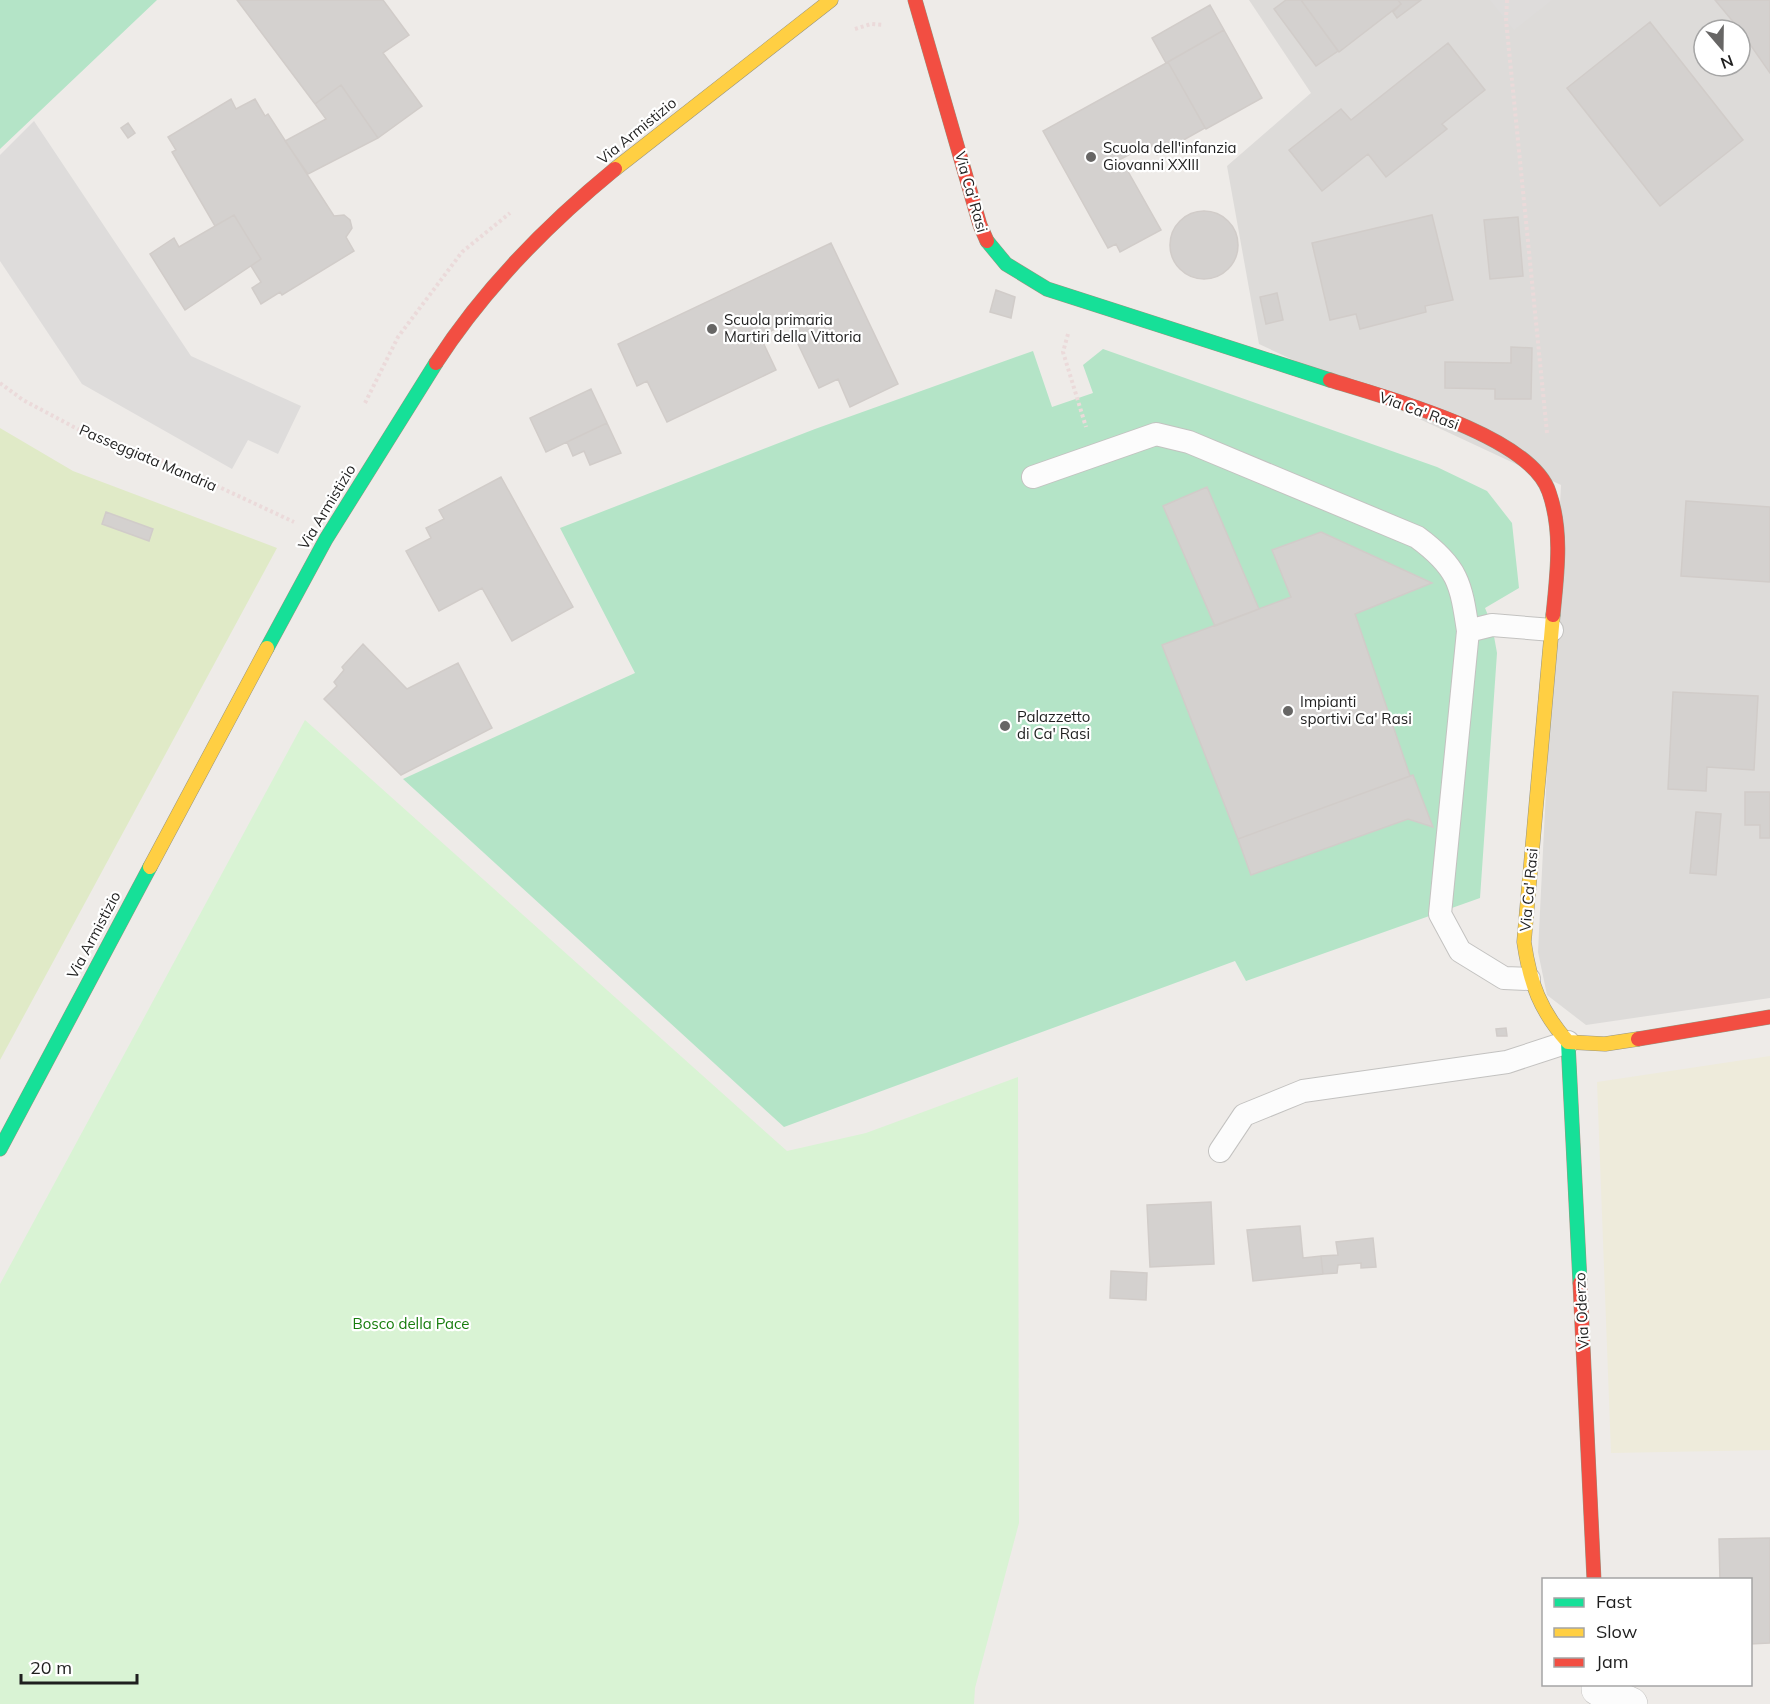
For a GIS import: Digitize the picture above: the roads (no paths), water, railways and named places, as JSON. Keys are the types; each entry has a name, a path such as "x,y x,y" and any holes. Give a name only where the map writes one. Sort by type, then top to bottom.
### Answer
{"street":[{"name":"Via Armistizio","path":"0,1149 326,539 453,336 506,273 582,196 651,139 831,0"},
{"name":"Via Ca' Rasi","path":"915,0 987,245 1011,271 1047,289 1433,413 1503,446 1530,465 1548,490 1557,527 1552,630 1524,942 1529,979 1545,1017 1568,1042"},
{"path":"1568,1042 1605,1044 1770,1017"},
{"name":"Via Oderzo","path":"1568,1042 1594,1578"},
{"path":"1591,1692 1631,1704"}],"lane":[{"path":"1033,477 1156,434 1189,442 1417,537 1443,556 1462,588 1468,631 1440,914 1460,951 1504,978 1529,979"},
{"path":"1468,631 1492,625 1552,630"},
{"path":"1220,1151 1244,1115 1303,1091 1507,1062 1568,1042"}],"place":[{"name":"Scuola dell'infanzia Giovanni XXIII","path":"1091,157"},
{"name":"Scuola primaria Martiri della Vittoria","path":"712,329"},
{"name":"Impianti sportivi Ca' Rasi","path":"1288,711"},
{"name":"Palazzetto di Ca' Rasi","path":"1005,726"}],"park label":[{"name":"Bosco della Pace","path":"411,1324"}]}
